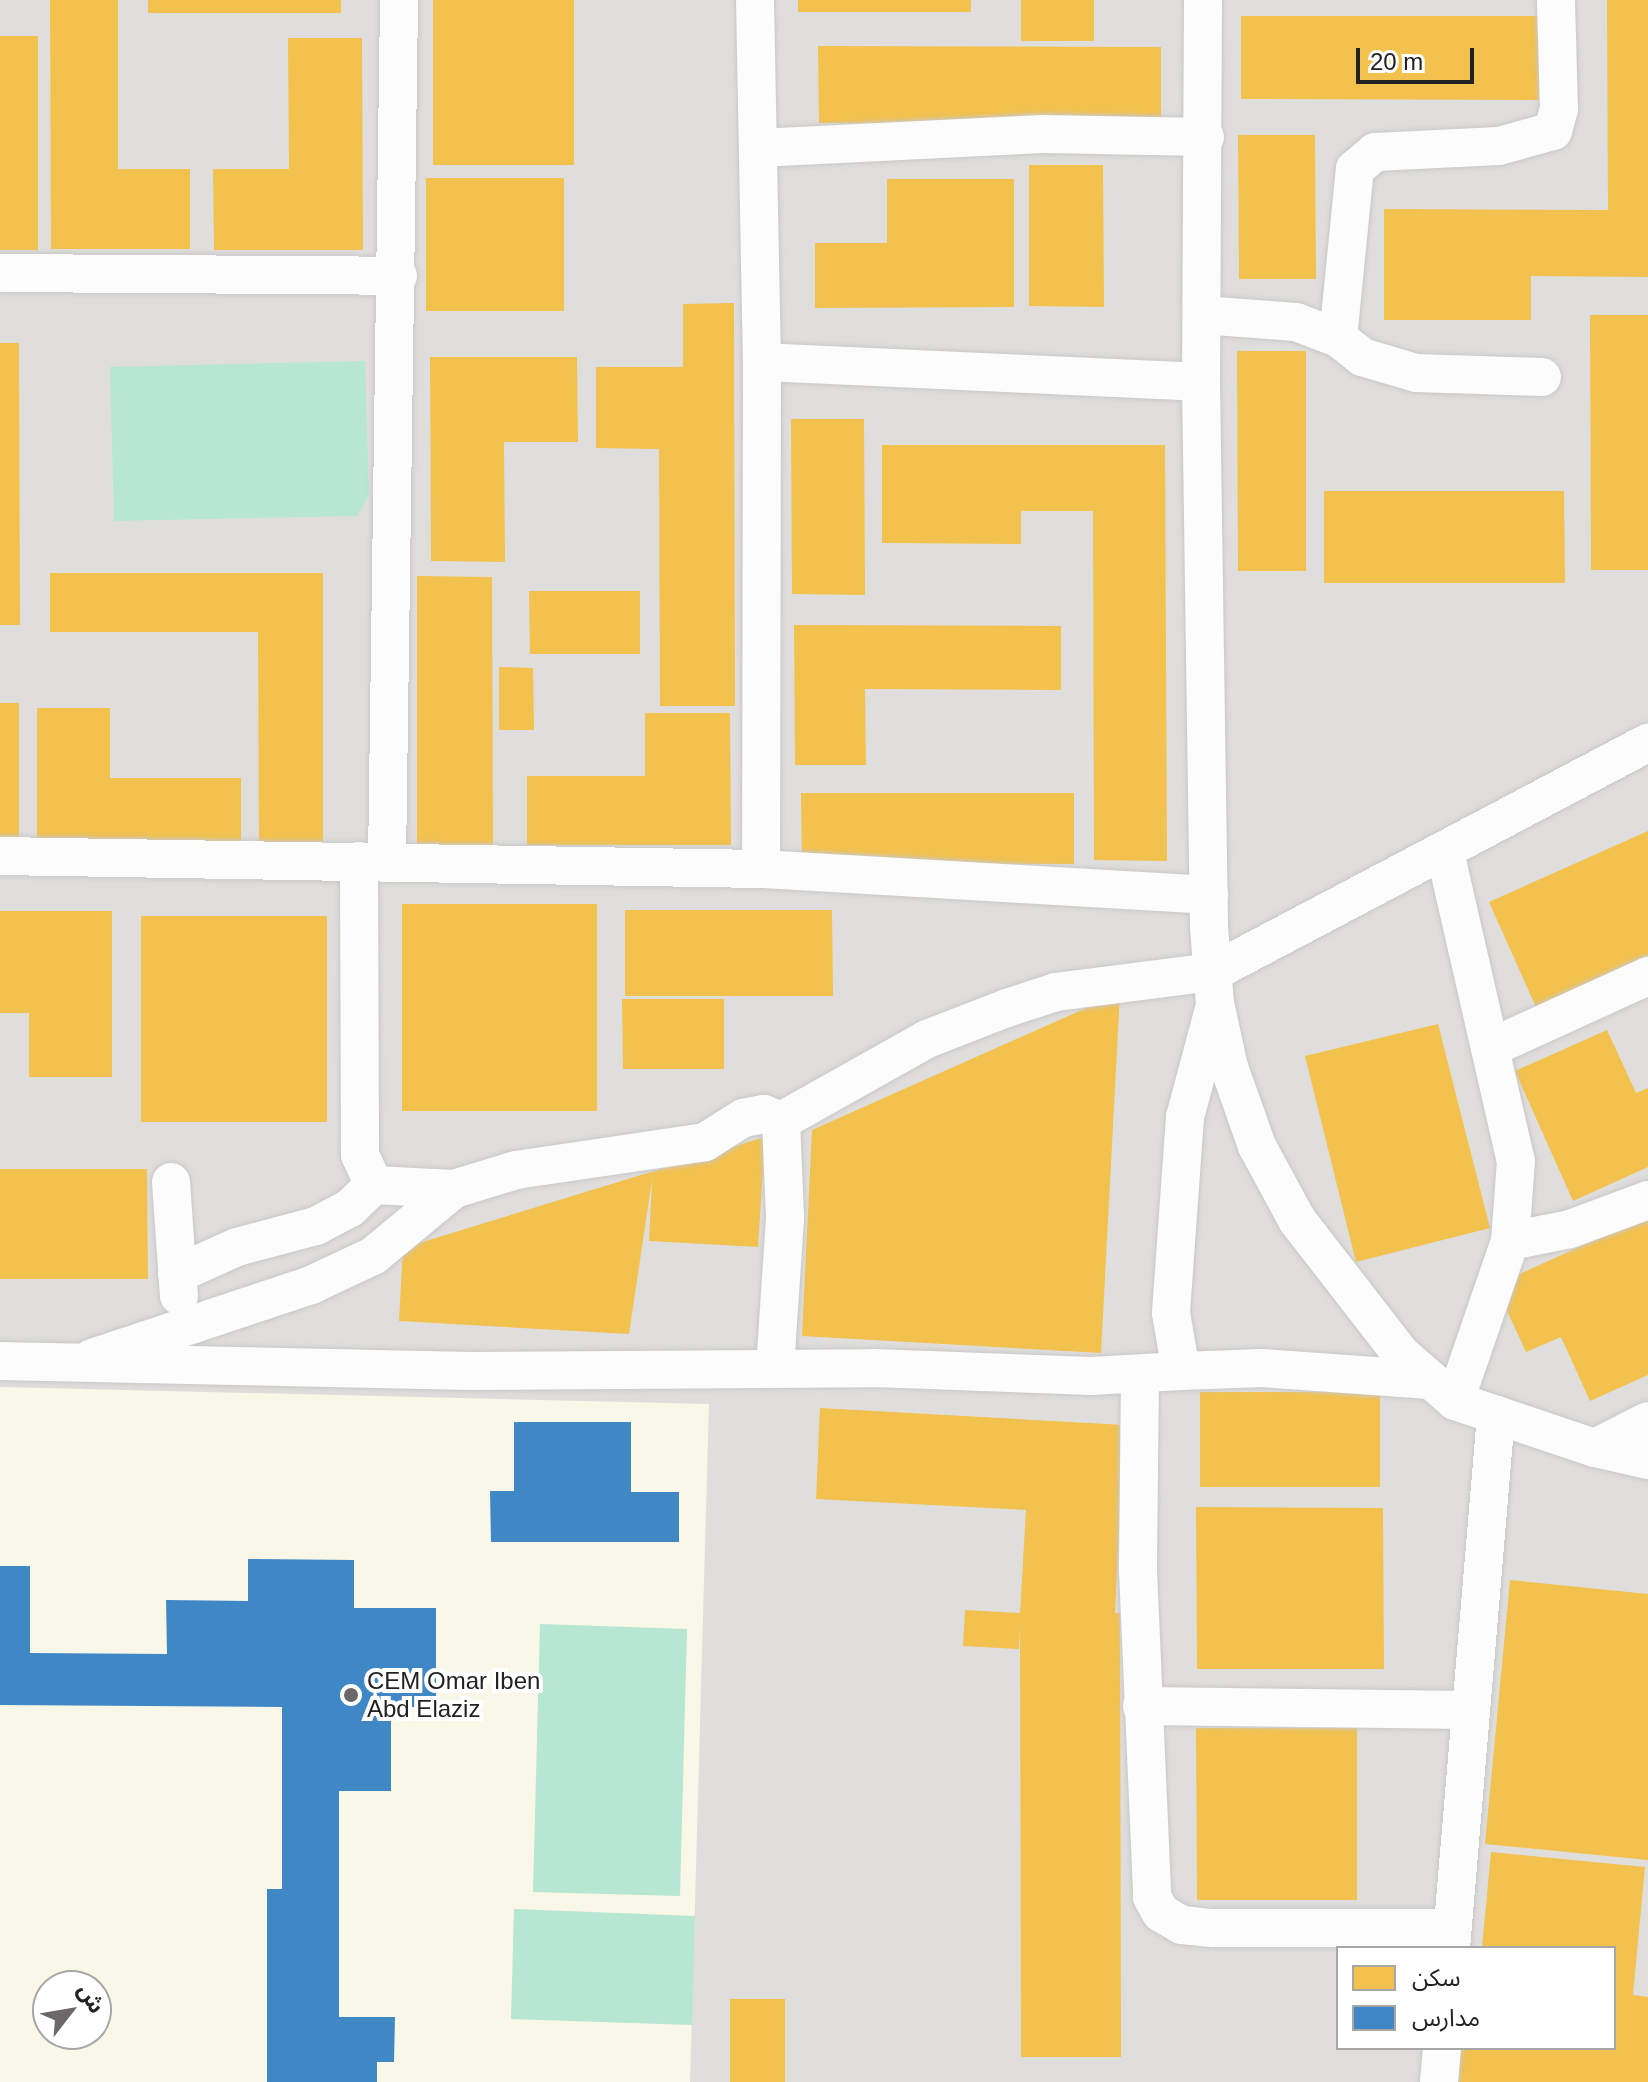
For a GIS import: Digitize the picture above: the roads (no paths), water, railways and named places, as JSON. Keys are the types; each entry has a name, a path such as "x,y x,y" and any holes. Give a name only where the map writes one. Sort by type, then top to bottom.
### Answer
{"street":[{"path":"374,1185 360,1155 398,276 399,0"},
{"path":"755,0 762,362 761,869"},
{"path":"1203,0 1205,137 1201,382 1209,895 1214,988 1229,1067 1257,1146 1297,1220 1352,1297 1443,1390"},
{"path":"1338,338 1355,169 1375,152 1499,146 1553,131 1559,109 1556,0"},
{"path":"758,148 1043,134 1205,137"},
{"path":"0,273 398,276"},
{"path":"1202,315 1296,322 1338,338 1362,357 1416,373 1542,377"},
{"path":"762,362 1201,382"},
{"path":"781,1121 927,1039 1056,992 1214,988 1445,852 1648,743"},
{"path":"1443,1390 1510,1241 1516,1161 1445,852"},
{"path":"0,856 761,869 1209,895"},
{"path":"1490,1048 1648,976"},
{"path":"1181,1371 1171,1313 1185,1117 1214,988"},
{"path":"177,1274 237,1247 316,1226 350,1208 374,1185 454,1189 516,1170 705,1142 743,1118 764,1114 781,1121"},
{"path":"775,1368 785,1218 781,1121"},
{"path":"171,1182 181,1326"},
{"path":"71,1366 181,1326 311,1285 373,1256 454,1189"},
{"path":"1510,1241 1570,1229 1648,1200"},
{"path":"0,1361 71,1366 472,1371 775,1368 1140,1374 1262,1368 1443,1390 1496,1415 1595,1448 1648,1460"},
{"path":"1140,1374 1142,1706 1152,1897 1161,1913 1182,1925 1451,1938 1496,1415"},
{"path":"1595,1448 1648,1421"},
{"path":"1142,1706 1471,1710"},
{"path":"1439,2082 1442,2050"}],"place":[{"name":"CEM Omar Iben Abd Elaziz","path":"351,1695"}]}
